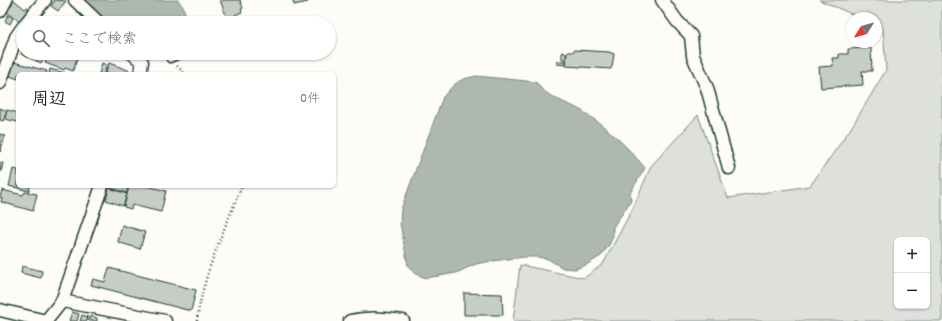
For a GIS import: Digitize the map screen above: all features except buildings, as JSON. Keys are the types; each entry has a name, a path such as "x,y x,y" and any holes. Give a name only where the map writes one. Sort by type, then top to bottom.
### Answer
{"street":[{"path":"0,11 6,0"},
{"path":"31,16 44,0"},
{"path":"75,0 92,16"},
{"path":"662,0 677,21 691,36 692,56 707,88 729,168"},
{"path":"0,83 16,37"},
{"path":"140,60 142,62 140,72"},
{"path":"0,310 46,321 62,302 101,188"},
{"path":"62,302 166,321"},
{"path":"350,321 364,318 383,318 402,321"}],"path":[{"path":"197,321 198,310 211,265 241,188"}],"shaded area":[{"path":"84,0 178,0 186,16 101,16"},
{"path":"819,0 942,0 942,321 513,321 520,265 584,278 603,264 633,208 651,166 698,115 728,198 810,186 851,128 886,70 882,12 847,12"},
{"path":"477,76 536,82 551,96 582,111 600,123 631,152 645,168 630,193 631,201 613,227 613,237 609,245 601,256 586,265 575,269 563,268 548,259 524,257 476,264 456,273 426,278 415,274 408,266 400,223 401,209 443,97 457,82"}]}
